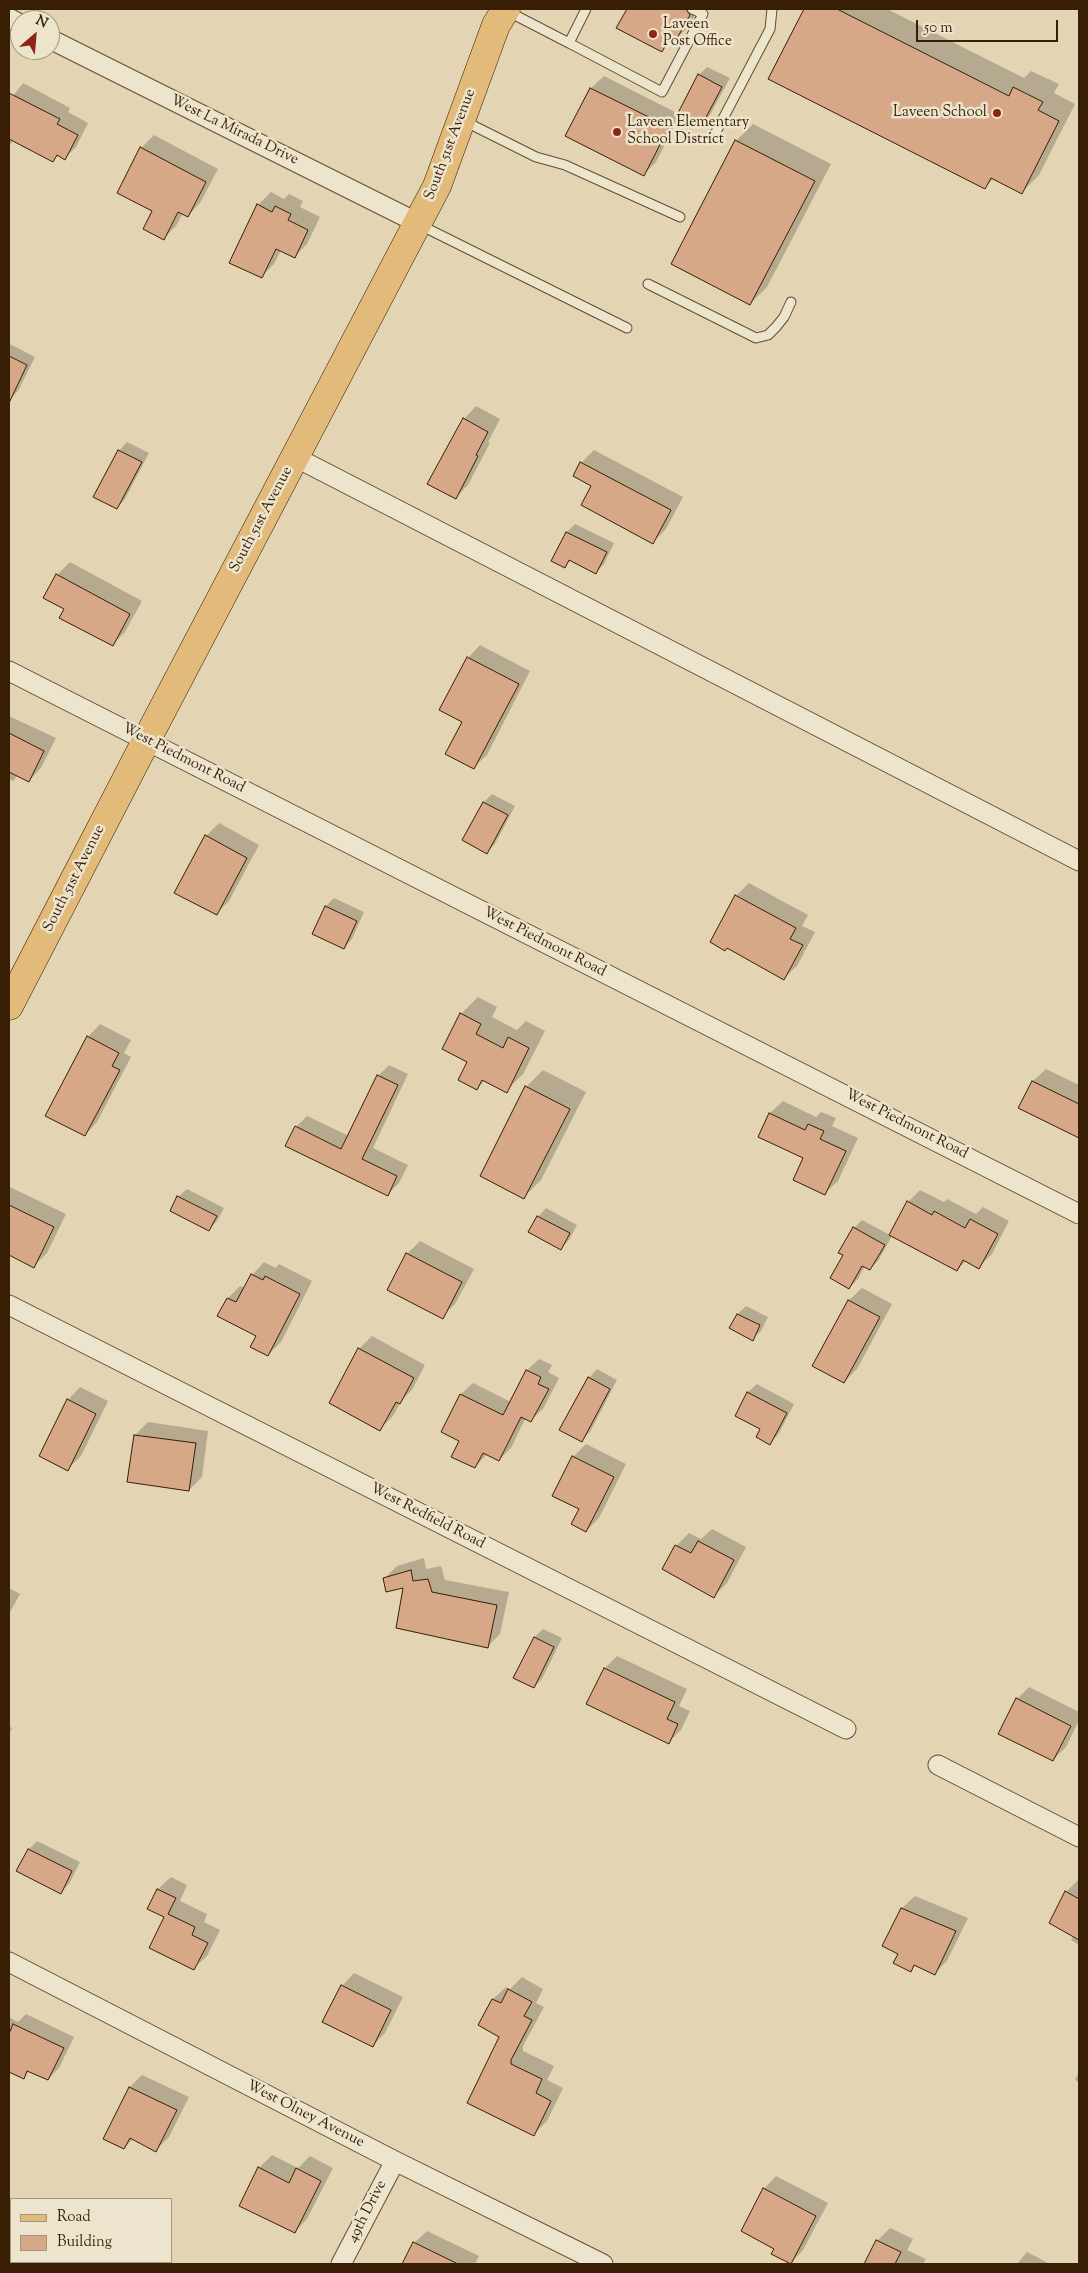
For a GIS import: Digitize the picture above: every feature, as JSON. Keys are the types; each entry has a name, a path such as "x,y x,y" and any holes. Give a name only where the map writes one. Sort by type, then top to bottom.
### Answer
{"main road":[{"name":"South 51st Avenue","path":"9,1006 437,186 501,13"}],"street":[{"name":"West La Mirada Drive","path":"60,44 418,223"},
{"path":"295,457 1079,861"},
{"name":"West Piedmont Road","path":"9,671 1079,1214"},
{"name":"West Redfield Road","path":"9,1305 846,1728"},
{"path":"938,1765 1079,1836"},
{"name":"West Olney Avenue","path":"9,1962 395,2161 603,2264"},
{"name":"49th Drive","path":"341,2264 395,2161"}],"lane":[{"path":"569,43 586,9"},
{"path":"501,13 569,43 662,92 703,14 692,9"},
{"path":"715,134 770,28 772,9"},
{"path":"462,120 536,157 565,165 680,217"},
{"path":"418,223 627,328"},
{"path":"648,284 756,338 768,335 776,327 784,317 790,302"}],"building":[{"name":"Laveen Post Office","path":"627,9 686,9 690,15 675,42 669,39 662,52 616,28"},
{"path":"804,9 837,9 1009,96 1013,87 1043,102 1038,110 1059,121 1022,194 991,178 985,189 768,79"},
{"path":"698,74 722,87 702,125 678,113"},
{"name":"Laveen Elementary School District","path":"590,88 669,127 644,176 565,136"},
{"path":"9,93 60,119 57,124 78,135 65,160 57,155 53,162 9,139"},
{"path":"735,140 815,181 750,305 671,264"},
{"path":"140,147 206,182 188,217 178,212 164,240 143,229 152,211 117,193"},
{"path":"257,204 272,212 275,206 291,214 288,220 308,230 295,258 276,249 262,278 229,263"},
{"path":"9,356 27,365 9,403"},
{"path":"463,418 488,432 456,499 427,484"},
{"path":"118,450 142,462 117,509 93,497"},
{"path":"580,462 671,510 653,544 581,505 591,486 573,476"},
{"path":"566,532 607,552 596,574 569,560 565,568 551,561"},
{"path":"56,574 130,614 113,646 59,618 64,609 43,598"},
{"path":"467,657 519,684 474,769 445,754 462,722 439,710"},
{"path":"9,733 44,751 29,782 9,772"},
{"path":"483,802 508,815 487,854 462,840"},
{"path":"205,835 247,858 217,915 174,893"},
{"path":"735,895 796,928 790,939 803,945 784,980 727,948 725,951 710,942"},
{"path":"325,906 357,921 344,949 312,934"},
{"path":"460,1013 481,1024 476,1034 503,1048 508,1037 529,1048 507,1093 482,1080 477,1090 458,1080 467,1062 442,1049"},
{"path":"87,1036 119,1053 112,1066 120,1070 85,1136 45,1116"},
{"path":"377,1075 398,1085 362,1159 397,1176 388,1196 285,1146 295,1126 341,1149"},
{"path":"1032,1081 1079,1104 1079,1138 1018,1108"},
{"path":"525,1086 570,1109 524,1199 480,1176"},
{"path":"769,1113 805,1130 808,1124 824,1131 820,1139 846,1151 825,1195 793,1180 803,1158 758,1137"},
{"path":"177,1196 217,1216 209,1231 170,1211"},
{"path":"907,1201 932,1215 934,1211 965,1228 970,1219 998,1234 979,1269 963,1260 957,1271 889,1235"},
{"path":"9,1205 54,1227 34,1268 9,1255"},
{"path":"537,1216 570,1233 561,1250 528,1232"},
{"path":"853,1227 885,1245 870,1270 862,1266 849,1289 830,1278 843,1255 838,1253"},
{"path":"406,1253 462,1282 443,1319 387,1290"},
{"path":"251,1274 263,1280 265,1276 300,1294 268,1356 250,1347 256,1336 217,1316 227,1298 236,1302"},
{"path":"848,1300 880,1317 844,1383 812,1366"},
{"path":"737,1314 760,1325 753,1341 729,1328"},
{"path":"358,1348 414,1378 400,1404 396,1402 380,1431 329,1403"},
{"path":"526,1370 541,1377 538,1384 549,1389 531,1422 521,1417 499,1461 483,1453 475,1468 451,1457 459,1441 441,1432 460,1394 503,1415"},
{"path":"588,1377 610,1389 582,1442 559,1430"},
{"path":"747,1392 787,1413 770,1445 756,1437 760,1429 735,1416"},
{"path":"67,1399 96,1414 68,1471 39,1456"},
{"path":"134,1435 196,1443 189,1491 127,1482"},
{"path":"572,1456 614,1477 586,1532 571,1524 579,1509 552,1496"},
{"path":"698,1541 734,1560 714,1598 662,1569 675,1545 691,1553"},
{"path":"411,1570 413,1581 428,1579 432,1592 497,1605 488,1648 396,1628 403,1588 386,1592 383,1578"},
{"path":"534,1637 554,1647 534,1688 513,1678"},
{"path":"604,1668 675,1702 667,1719 678,1724 669,1744 586,1704"},
{"path":"1016,1698 1071,1726 1053,1761 998,1734"},
{"path":"28,1849 72,1871 61,1894 16,1871"},
{"path":"157,1889 176,1898 168,1914 195,1927 192,1935 208,1943 194,1970 149,1948 164,1917 147,1909"},
{"path":"1065,1891 1079,1899 1079,1940 1049,1923"},
{"path":"901,1908 956,1931 935,1975 914,1965 911,1972 893,1963 898,1954 882,1946"},
{"path":"341,1985 391,2010 373,2047 322,2022"},
{"path":"508,1989 532,2002 524,2016 532,2020 511,2060 511,2064 542,2079 536,2093 551,2101 534,2136 467,2103 499,2037 478,2025 492,1999 501,2003"},
{"path":"13,2024 64,2048 48,2080 27,2071 24,2079 9,2072 9,2034"},
{"path":"129,2087 177,2110 156,2152 130,2138 124,2149 103,2139"},
{"path":"258,2167 289,2183 296,2168 321,2181 295,2233 239,2206"},
{"path":"763,2188 816,2216 791,2264 771,2254 774,2249 741,2231"},
{"path":"876,2240 901,2252 895,2264 864,2264"},
{"path":"413,2242 458,2264 402,2264"}],"place":[{"name":"Laveen Post Office","path":"653,34"},
{"name":"Laveen School","path":"997,113"},
{"name":"Laveen Elementary School District","path":"617,132"}]}
